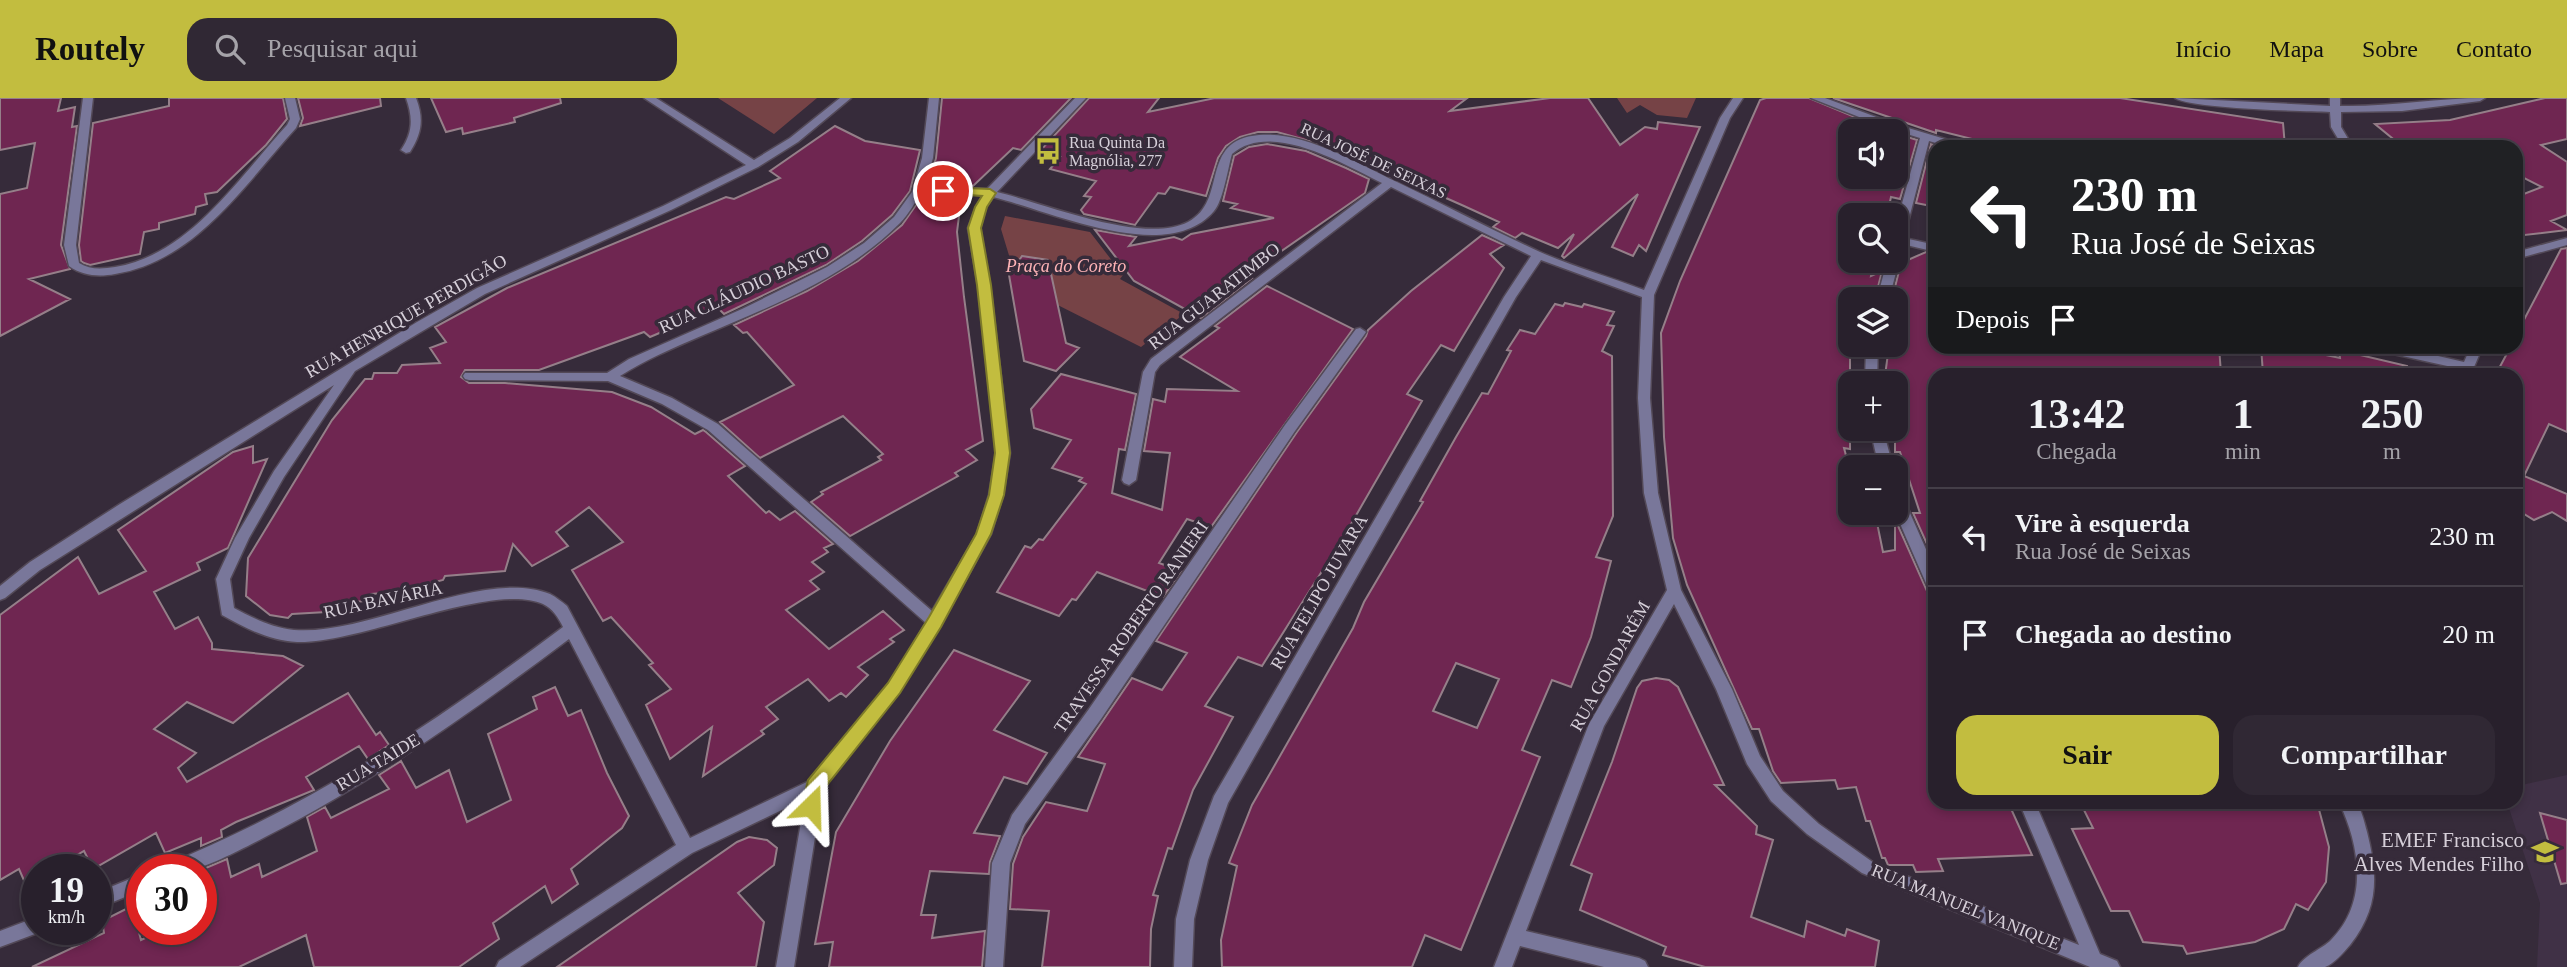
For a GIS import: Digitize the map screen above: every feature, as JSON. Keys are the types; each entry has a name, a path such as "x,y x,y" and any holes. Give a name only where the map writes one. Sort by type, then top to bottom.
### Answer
{"street":[{"path":"88,98 70,245 73,264 83,272 117,272 148,264 175,250 292,126 295,119 290,98"},
{"path":"406,150 415,137 419,118 411,98"},
{"path":"653,102 670,98"},
{"name":"RUA HENRIQUE PERDIGÃO","path":"0,594 35,566 354,365 481,291 667,208 754,165 794,140 846,98"},
{"name":"RUA CLÁUDIO BASTO","path":"610,377 661,348 835,267 872,244 901,218 919,189 930,144 934,98"},
{"path":"505,967 686,848 815,786 894,688 984,534 996,495 1003,453 984,285 974,228 981,207 990,193 1081,98"},
{"name":"RUA GONDARÉM","path":"1503,967 1597,724 1674,590 1651,493 1644,398 1648,295 1720,130 1738,98"},
{"path":"1816,98 1937,140"},
{"path":"2180,98 2375,111 2438,106 2480,98"},
{"path":"2335,98 2333,110 2336,127 2344,140"},
{"path":"653,102 754,165"},
{"name":"RUA JOSÉ DE SEIXAS","path":"919,189 990,193 1126,228 1158,231 1180,228 1197,222 1211,208 1227,153 1244,141 1270,136 1300,142 1538,255 1648,295"},
{"path":"1908,203 1924,136"},
{"name":"RUA GUARATIMBO","path":"1129,480 1150,372 1156,362 1389,183"},
{"path":"2523,254 2567,241"},
{"path":"1908,247 1928,248"},
{"name":"RUA FELIPO JUVARA","path":"1183,967 1185,919 1199,860 1220,801 1510,297 1538,255"},
{"name":"TRAVESSA ROBERTO RANIERI","path":"995,967 996,912 1001,863 1018,820 1095,714 1290,428 1360,332"},
{"path":"2404,354 2455,368"},
{"name":"RUA BAVÁRIA","path":"354,365 279,474 242,538 223,579 227,611 262,631 299,636 355,629 478,598 512,594 544,597 562,610 570,630 686,848"},
{"path":"469,376 610,377 667,401 713,427 935,622"},
{"path":"1908,525 1928,571"},
{"name":"RUA MANUEL VANIQUE","path":"1674,590 1724,690 1754,759 1777,796 1813,829 1868,868 2112,967"},
{"name":"RUA TAIDE","path":"209,854 251,836 373,768 473,703 570,630"},
{"path":"785,967 815,786"},
{"path":"2030,809 2094,960"},
{"path":"2307,967 2325,960 2357,923 2367,880 2352,809"},
{"path":"0,939 21,931"},
{"path":"1515,937 1639,967"}],"shaded area":[{"name":"EMEF Francisco Alves Mendes Filho","path":"2567,775 2567,967 2537,967 2540,903 2509,809 2523,809 2523,785"}],"green space":[{"path":"718,98 817,98 774,134"},
{"path":"1617,98 1696,98 1687,118 1657,115 1640,105 1627,113"},
{"name":"Praça do Coreto","path":"1005,216 1090,232 1123,275 1120,279 1184,314 1141,347 1018,285 1001,229"}],"building":[{"path":"0,98 61,98 58,111 75,107 72,127 77,126 61,245 70,269 29,279 70,299 0,336 0,194 27,188 35,143 0,150"},
{"path":"169,98 283,98 287,119 266,145 217,192 205,194 207,204 196,207 195,214 159,223 159,229 144,232 140,254 90,265 84,263 81,261 79,245 93,123 169,106"},
{"path":"298,98 380,98 381,106 300,126 303,118"},
{"path":"431,98 560,98 561,103 514,118 515,122 463,134 462,128 446,132"},
{"path":"942,98 1071,98 1021,150 1013,148 973,186 928,184 936,158"},
{"path":"1089,98 1159,98 1148,112 1215,98 1466,99 1450,111 1550,98 1588,98 1620,145 1645,127 1657,129 1658,122 1700,127 1646,251 1639,245 1633,256 1612,247 1638,194 1564,258 1562,256 1574,234 1558,248 1522,233 1515,238 1493,227 1499,222 1464,206 1331,147 1277,132 1258,132 1240,137 1226,146 1218,158 1206,196 1170,187 1165,194 1158,193 1135,225 1084,214 1081,210 1091,197 1084,196 1096,181 1050,169 1060,157 1038,153"},
{"path":"1809,98 1860,119 1838,119 1838,189 1903,189 1900,199 1891,197 1890,203 1838,203 1838,273 1872,273 1871,276 1882,273 1878,287 1838,287 1838,357 1850,357 1850,371 1838,371 1838,441 1850,441 1850,449 1844,448 1846,455 1838,455 1838,525 1877,525 1883,552 1895,550 1895,525 1898,525 1928,592 1928,809 2011,809 2032,855 1938,859 1943,871 1916,872 1913,865 1888,865 1885,858 1882,858 1870,821 1866,821 1856,787 1838,789 1835,780 1781,783 1773,771 1759,729 1752,729 1687,585 1673,538 1664,437 1661,333 1680,281 1760,100"},
{"path":"1833,98 2120,98 2283,123 2284,140 1976,140 1936,130 1936,133 1908,123 1908,119 1895,119"},
{"path":"2545,98 2567,98 2567,139 2541,145 2567,162 2567,215 2551,221 2567,230 2523,235 2523,194 2542,187 2523,178 2523,140 2394,140 2375,124 2450,120"},
{"path":"835,126 865,141 920,150 910,191 892,215 862,241 826,265 724,314 718,308 650,337 644,332 539,370 465,370 461,377 469,383 505,383 612,392 651,407 695,434 703,430 706,432 745,466 728,476 766,513 769,511 780,520 795,511 833,544 824,548 828,552 812,562 824,572 810,581 819,589 786,610 829,649 883,611 904,630 890,639 894,642 858,667 868,675 846,697 841,693 829,701 808,679 766,707 778,719 761,731 764,734 703,776 712,727 670,759 646,705 671,689 649,665 653,663 611,617 603,621 572,570 623,542 589,507 556,532 568,546 532,566 513,544 505,571 445,576 443,580 396,592 371,594 368,601 349,602 344,611 292,614 288,618 270,615 246,596 248,558 332,420 365,379 372,379 374,373 397,373 402,365 440,363 430,348 446,342 435,327 507,288 726,197 734,199 780,178 770,171"},
{"path":"1908,137 1917,140 1908,171"},
{"path":"1267,144 1306,151 1369,179 1365,193 1247,275 1252,278 1201,318 1134,281 1095,230 1136,237 1129,246 1174,237 1182,240 1191,234 1274,218 1231,208 1237,204 1223,201 1234,156 1249,147"},
{"path":"1928,156 1928,205 1916,203"},
{"path":"923,195 963,197 948,212 959,216 957,232 983,441 966,450 977,460 955,473 958,476 850,536 811,502 823,494 821,492 881,460 878,457 883,454 843,416 760,458 720,422 794,385 747,332 743,333 734,325 807,291 858,261 902,225"},
{"path":"1482,235 1504,245 1490,254 1504,268 1454,351 1441,345 1407,394 1422,401 1343,538 1262,666 1238,657 1205,706 1233,717 1193,790 1172,849 1168,848 1153,895 1158,896 1151,929 1150,967 1042,967 1049,911 1010,909 1013,864 1023,837 1046,802 1087,811 1105,764 1078,757 1132,678 1162,690 1187,653 1156,641 1297,432 1368,330 1411,291"},
{"path":"2567,248 2567,432 2549,424 2524,476 2567,494 2567,521 2552,512 2534,520 2523,513 2523,368 2499,368 2507,354 2523,354 2523,322 2561,249"},
{"path":"1928,253 1928,354 2220,354 2221,368 1928,368 1928,546 1913,513 1920,513 1908,476 1908,455 1895,452 1895,441 1908,441 1908,371 1886,371 1888,357 1908,357 1908,287 1895,287 1898,273 1908,273 1908,260"},
{"path":"1022,256 1048,260 1066,343 1079,348 1056,371 1024,361 1009,275"},
{"path":"1267,286 1353,329 1211,527 1187,519 1159,563 1181,571 1163,597 1097,572 1076,600 1072,599 1059,616 997,592 1025,546 1031,548 1039,539 1043,540 1086,484 1079,481 1082,478 1052,468 1071,440 1034,428 1031,409 1061,374 1136,394 1125,450 1119,449 1112,493 1162,510 1170,453 1144,451 1153,399 1165,402 1167,389 1237,391 1180,357 1219,328 1215,326"},
{"path":"1565,303 1582,307 1584,304 1614,312 1607,325 1614,326 1602,351 1612,356 1613,516 1596,557 1611,561 1591,637 1571,687 1552,680 1522,750 1540,757 1461,950 1425,935 1412,967 1222,967 1221,940 1237,866 1229,863 1252,805 1353,628 1364,602 1423,502 1420,501 1456,437 1482,393 1488,394 1511,351 1507,350 1520,330 1535,334 1555,304 1563,306","holes":["1456,663 1499,679 1477,728 1433,711"]},
{"path":"2262,354 2321,354 2340,358 2340,354 2356,354 2407,366 2407,368 2263,368"},
{"path":"253,446 253,463 267,459 228,548 197,563 200,570 154,592 175,629 198,617 212,643 212,649 283,656 303,666 233,723 187,702 154,729 196,753 178,768 187,782 348,693 376,735 380,732 389,745 368,759 359,746 306,777 314,790 236,822 221,830 222,837 201,846 201,838 165,853 156,833 112,858 112,854 86,854 84,851 79,854 21,854 21,874 19,869 0,880 0,615 78,557 99,594 146,571 118,530 233,452"},
{"path":"954,650 1030,681 994,730 1047,753 1027,784 1004,777 974,833 1000,836 990,862 989,874 930,871 921,915 936,915 932,938 985,931 982,967 829,967 833,942 815,944 836,832 890,741"},
{"path":"1656,678 1669,680 1678,687 1724,785 1715,785 1757,826 1756,834 1773,840 1751,917 1804,937 1807,921 1845,936 1847,929 1879,941 1875,967 1705,967 1663,955 1666,947 1580,910 1592,874 1571,865 1612,762 1637,688 1642,681"},
{"path":"555,687 568,716 581,710 607,773 629,816 622,828 571,869 578,884 552,903 545,886 493,923 499,939 459,967 314,967 306,935 239,967 32,967 79,945 112,945 112,916 126,909 126,945 217,945 217,863 227,859 231,877 259,864 262,877 317,851 307,817 325,807 331,818 389,789 379,775 401,761 416,788 449,770 467,822 511,800 488,734 537,709 533,697"},
{"path":"2084,809 2319,809 2329,847 2326,882 2308,910 2296,904 2284,929 2255,942 2187,954 2183,946 2143,942 2129,911 2111,911 2072,829 2093,828"},
{"path":"2540,813 2567,820 2567,883 2561,884"},
{"path":"749,837 767,840 777,848 774,865 738,893 764,922 756,967 557,967 737,842"}],"place":[{"name":"Rua Quinta Da Magnólia, 277","path":"1048,151"},
{"name":"EMEF Francisco Alves Mendes Filho","path":"2545,852"}],"route":[{"path":"811,806 815,786 894,688 935,622 984,534 996,495 1003,453 984,285 974,228 981,207 990,193 943,191"}]}
